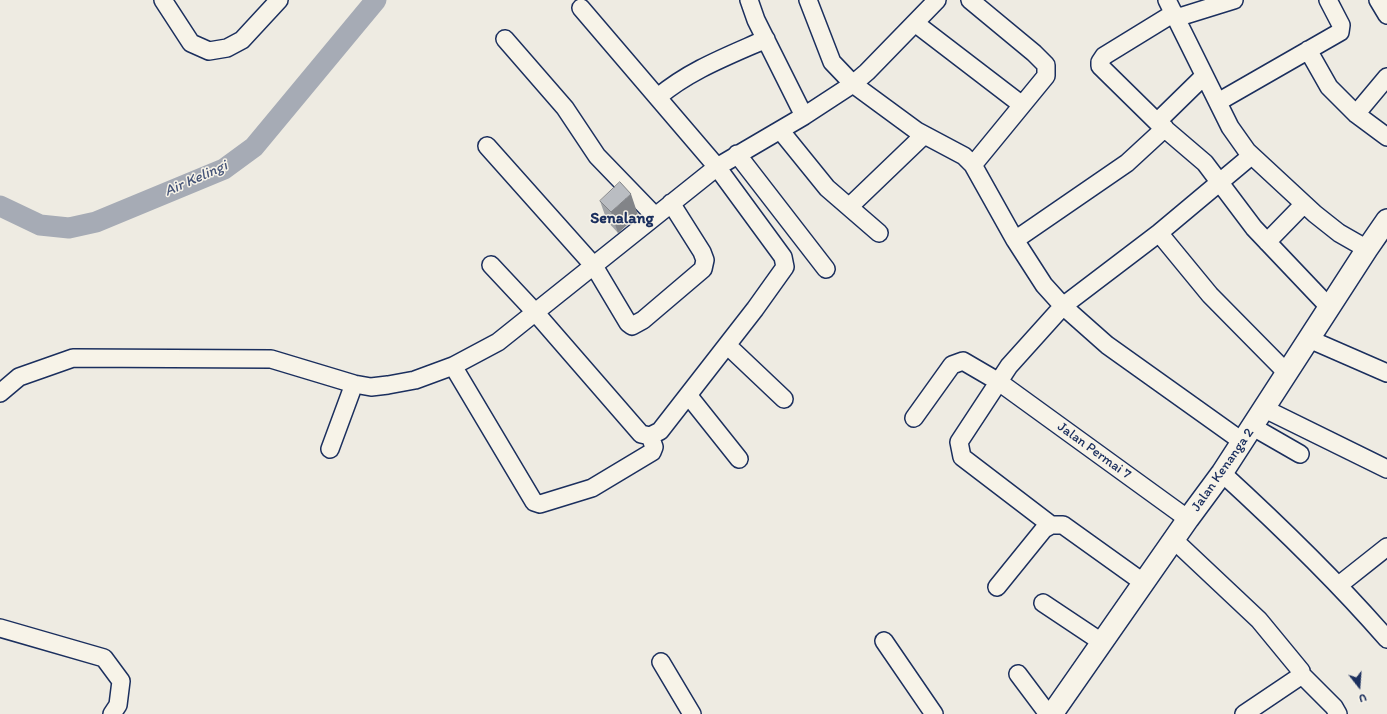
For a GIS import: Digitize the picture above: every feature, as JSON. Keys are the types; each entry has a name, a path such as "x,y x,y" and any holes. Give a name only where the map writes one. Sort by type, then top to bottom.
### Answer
{"main road":[{"name":"Jalan Kenanga 2","path":"1052,714 1103,643 1188,519 1222,473 1265,409 1329,307 1379,236"}],"street":[{"path":"164,0 191,43 209,50 227,48 242,40 278,0"},
{"path":"749,0 766,39 804,116"},
{"path":"808,0 832,62 853,84 924,135 964,156 974,165 1015,240 1044,285 1063,306 1107,345 1248,434 1300,454"},
{"path":"0,393 19,378 73,358 271,359 354,384 371,387 388,386 415,380 453,366 498,342 717,167 804,116 853,84 867,72 936,0"},
{"path":"970,0 1034,53 1046,65 1046,76 974,165"},
{"path":"1234,0 1172,10 1104,56 1100,62 1100,66 1161,125 1205,163 1249,222 1329,307"},
{"path":"1218,102 1342,29 1328,0"},
{"path":"1378,0 1387,15"},
{"path":"491,265 535,312 641,434 650,436 656,435 660,431 783,271 785,263 717,167 581,8"},
{"path":"1172,10 1230,128 1251,156 1304,204 1339,233 1379,236"},
{"path":"915,23 1022,106"},
{"path":"505,39 565,108 597,156 655,216"},
{"path":"658,97 672,85 700,68 766,39"},
{"path":"1308,50 1328,87 1356,114 1387,137"},
{"path":"1015,240 1127,163 1204,76"},
{"path":"1356,114 1387,77"},
{"path":"780,130 823,183 880,233"},
{"path":"849,207 924,135"},
{"path":"487,146 594,266 628,323 632,326 636,326 703,269 705,260 702,252 671,203"},
{"path":"738,154 826,269"},
{"path":"1051,525 962,457 959,442 1009,366 1063,306 1221,183 1251,156"},
{"path":"1267,242 1304,204"},
{"path":"1158,233 1210,295 1287,373"},
{"path":"1309,339 1387,373"},
{"path":"727,345 784,399"},
{"name":"Jalan Permai 7","path":"914,418 952,366 963,362 999,382 1188,519"},
{"path":"453,366 534,502 540,504 592,488 652,452 654,447 650,436"},
{"path":"330,449 354,384"},
{"path":"688,395 739,459"},
{"path":"1265,409 1387,468"},
{"path":"1222,473 1295,540 1339,585 1387,639"},
{"path":"997,587 1044,529 1051,525 1063,525 1144,583"},
{"path":"1174,540 1259,620 1291,656 1301,671 1301,674 1334,707 1338,714"},
{"path":"1339,585 1387,547"},
{"path":"1043,603 1103,643"},
{"path":"0,628 104,658 121,681 118,705 112,714"},
{"path":"884,641 934,714"},
{"path":"661,662 692,714"},
{"path":"1018,674 1048,714"},
{"path":"1244,714 1301,674"}],"building":[{"path":"620,182 631,194 611,212 600,201"}],"waterway":[{"name":"Air Kelingi","path":"0,206 40,225 69,228 96,222 224,169 254,147 376,0"}],"district":[{"name":"Senalang","path":"622,219"}]}
